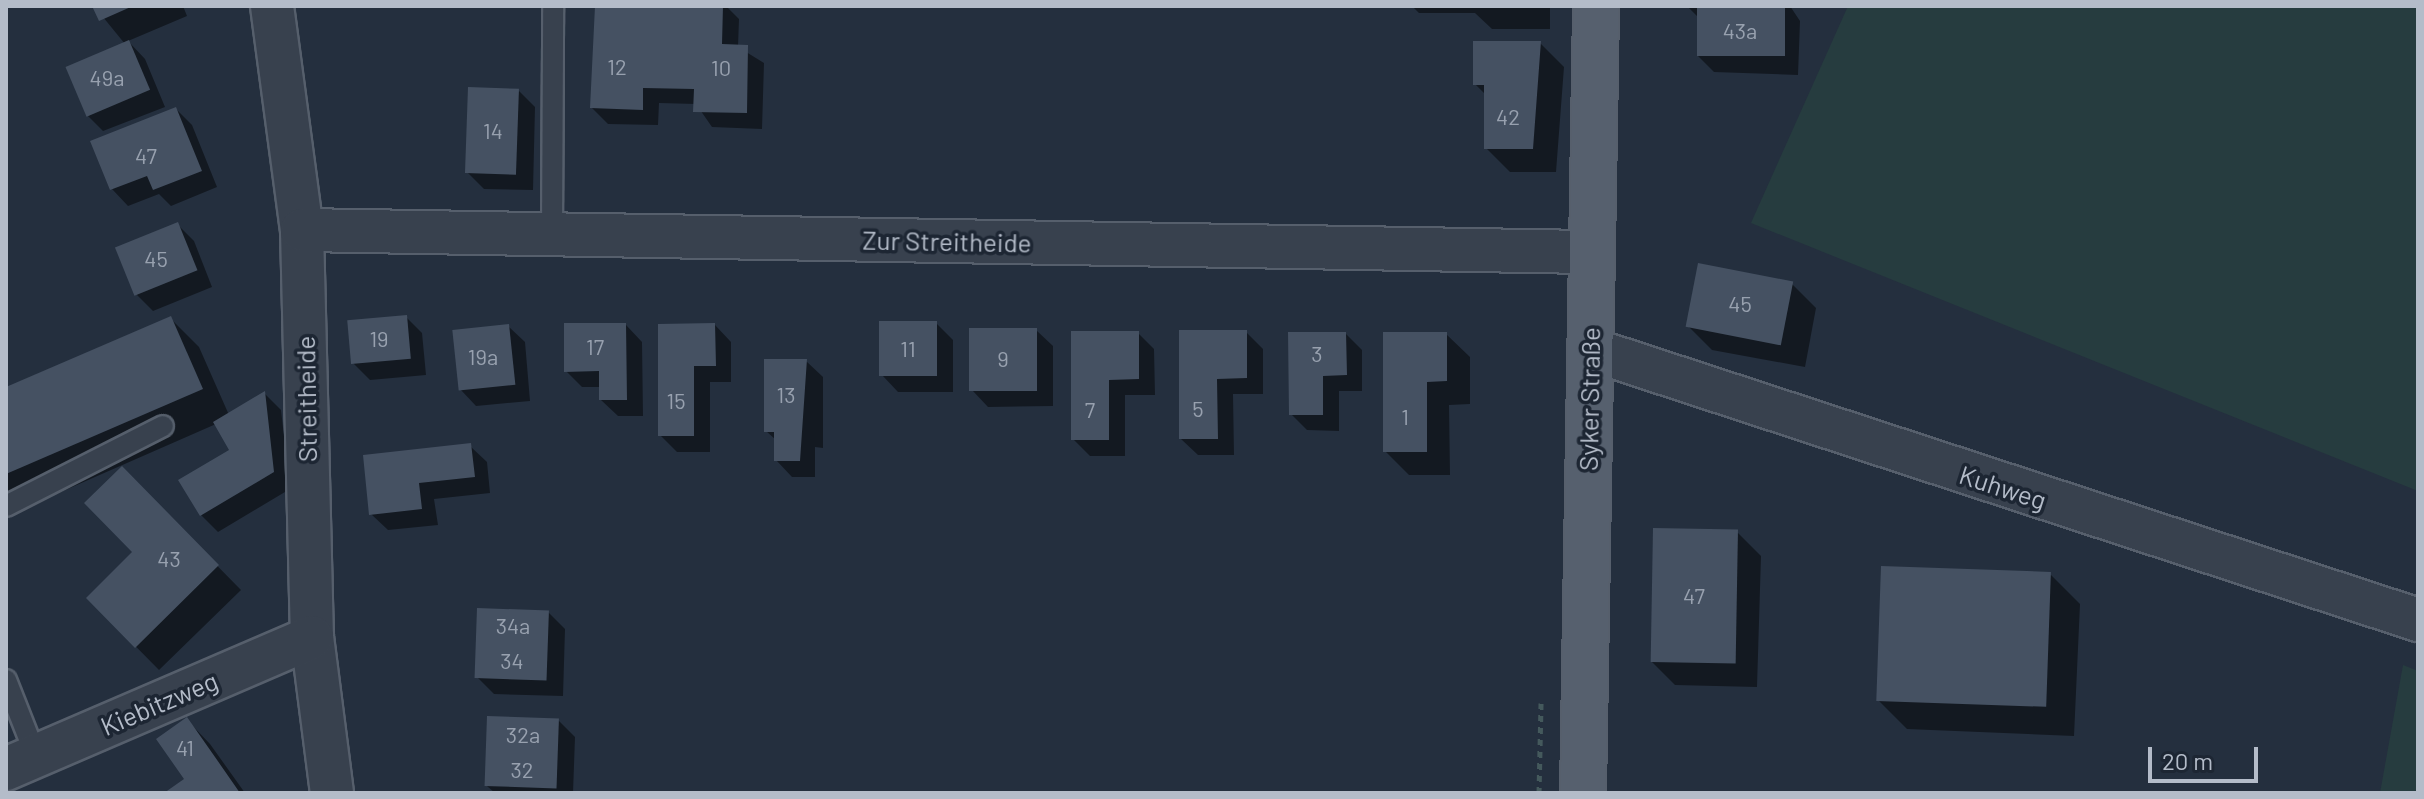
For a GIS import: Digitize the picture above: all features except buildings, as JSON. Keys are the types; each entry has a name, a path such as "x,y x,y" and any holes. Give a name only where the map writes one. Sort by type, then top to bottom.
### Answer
{"main road":[{"name":"Syker Straße","path":"1583,793 1596,6"}],"street":[{"name":"Streitheide","path":"272,6 302,230 312,637 332,793"},
{"name":"Zur Streitheide","path":"302,230 1591,252"},
{"name":"Kuhweg","path":"1590,349 2418,620"},
{"name":"Kiebitzweg","path":"21,763 312,637"}],"lane":[{"path":"552,234 553,6"},
{"path":"6,506 163,426"},
{"path":"6,680 21,763"}],"green space":[{"path":"1848,6 2418,6 2418,491 1751,223"},
{"path":"2403,665 2418,671 2418,793 2380,793"}]}
